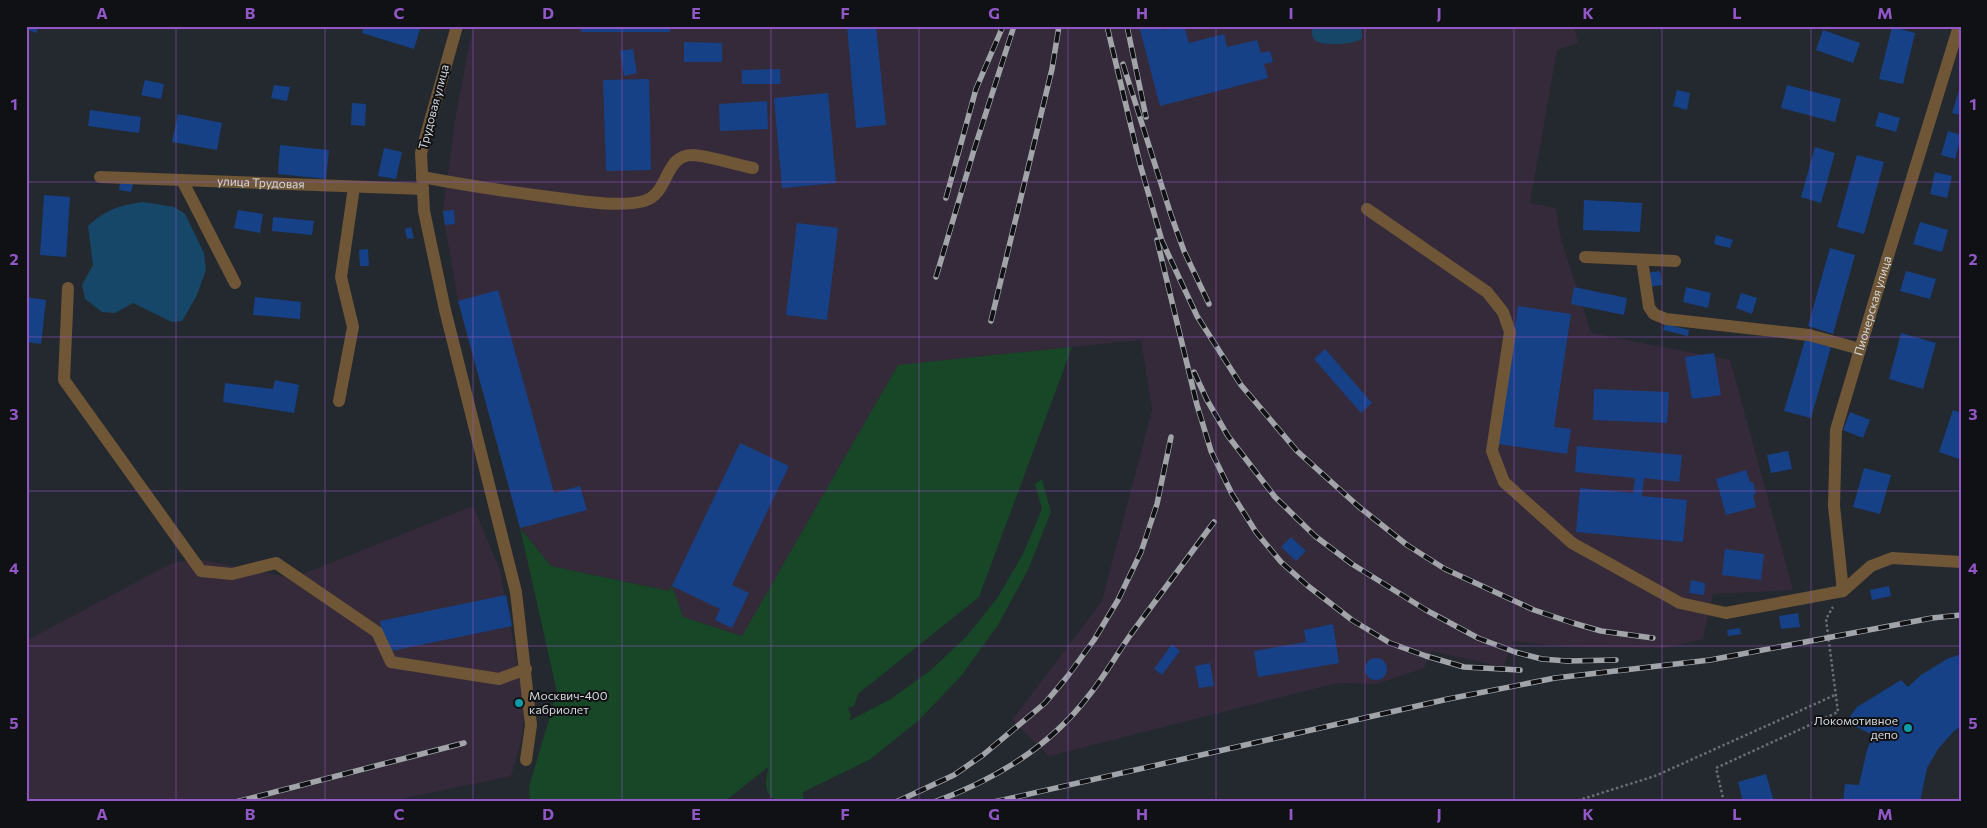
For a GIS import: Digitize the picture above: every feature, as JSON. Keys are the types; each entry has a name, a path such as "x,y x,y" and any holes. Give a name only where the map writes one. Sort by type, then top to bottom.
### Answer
{"street":[{"name":"Трудовая улица","path":"457,26 421,153 424,212 445,310 516,592 531,726 526,760"},
{"name":"Пионерская улица","path":"1843,591 1834,506 1836,430 1959,26"},
{"name":"улица Трудовая","path":"100,177 354,187 423,183 605,204 645,201 650,198 663,185 671,166 680,158 693,155 753,168"},
{"path":"182,180 235,282"},
{"path":"339,401 354,327 341,277 354,187"},
{"path":"1367,209 1486,292 1503,312 1510,332 1492,451 1504,482 1572,543 1680,603 1726,614 1843,591 1871,566 1892,558 1961,562"},
{"path":"1585,257 1675,261"},
{"path":"1642,260 1649,307 1654,314 1666,319 1809,335 1860,349"},
{"path":"68,288 64,380 201,571 232,574 276,563 376,632 391,662 499,679 526,670"}],"path":[{"path":"1724,802 1716,768 1838,712 1826,619 1843,591"},
{"path":"1573,802 1655,776 1836,694"}],"shaded area":[{"path":"473,26 1574,26 1578,43 1557,50 1530,203 1556,208 1561,239 1591,333 1730,360 1793,590 1713,594 1703,639 1666,648 1571,647 1513,641 1503,667 1431,651 1424,668 1376,684 1337,683 1049,756 1012,720 1102,601 1152,410 1141,340 898,365 743,636 683,617 672,587 669,591 551,566 520,528 458,301 445,225 443,211 455,120"},
{"path":"473,506 500,570 525,706 522,737 511,776 386,802 26,802 26,641 172,563 198,559 293,578"}],"green space":[{"path":"1072,347 979,597 858,694 854,706 848,708 851,715 849,721 891,699 931,670 967,636 998,597 1023,554 1042,509 1035,484 1042,479 1051,512 1028,570 998,625 961,676 918,721 869,760 803,792 804,802 774,799 767,790 768,767 724,802 530,802 529,787 557,692 520,528 551,566 669,591 672,586 683,617 742,636 898,365"}],"water":[{"path":"1312,26 1361,26 1362,38 1347,43 1320,43 1313,38"},
{"path":"143,202 174,207 185,214 204,253 206,270 196,297 182,321 172,322 133,303 115,313 102,312 85,299 82,285 93,265 88,226 113,209"}],"building":[{"path":"26,26 39,26 36,33 26,29"},
{"path":"364,26 421,26 414,49 362,33"},
{"path":"581,26 670,26 670,32 581,32"},
{"path":"847,26 876,26 886,125 856,128"},
{"path":"1139,26 1161,26 1162,30 1184,26 1189,43 1224,34 1227,47 1257,40 1261,53 1270,51 1273,62 1264,64 1268,78 1160,106"},
{"path":"1892,27 1915,33 1903,84 1879,79"},
{"path":"1823,30 1860,43 1853,63 1816,50"},
{"path":"684,42 722,43 722,62 684,62"},
{"path":"633,49 637,73 624,76 620,51"},
{"path":"780,69 781,84 742,84 742,70"},
{"path":"649,79 651,170 606,171 603,80"},
{"path":"145,80 164,84 161,99 141,95"},
{"path":"274,85 290,87 287,101 271,98"},
{"path":"1787,85 1841,99 1835,122 1781,108"},
{"path":"1961,87 1961,115 1952,113"},
{"path":"1677,90 1690,93 1687,110 1673,106"},
{"path":"828,93 836,183 782,188 774,98"},
{"path":"767,101 768,129 720,131 719,104"},
{"path":"352,103 366,104 365,126 351,125"},
{"path":"90,110 141,117 139,133 88,126"},
{"path":"1879,112 1900,118 1896,132 1875,126"},
{"path":"178,114 222,123 217,150 172,142"},
{"path":"1948,131 1961,135 1955,159 1941,155"},
{"path":"280,145 329,150 326,179 278,174"},
{"path":"1815,147 1835,153 1821,203 1801,197"},
{"path":"384,148 402,152 396,179 378,176"},
{"path":"1857,155 1884,162 1864,234 1837,227"},
{"path":"1935,172 1952,176 1947,198 1930,194"},
{"path":"120,182 133,184 131,192 119,190"},
{"path":"44,195 70,197 66,257 40,255"},
{"path":"1584,200 1642,203 1640,232 1583,230"},
{"path":"238,210 263,214 260,233 234,228"},
{"path":"454,210 455,224 445,225 443,211"},
{"path":"273,217 314,221 312,235 272,231"},
{"path":"1920,222 1948,230 1942,252 1913,244"},
{"path":"797,223 838,228 827,320 786,315"},
{"path":"411,227 414,238 407,239 405,229"},
{"path":"1716,235 1733,240 1730,248 1714,244"},
{"path":"1830,248 1855,255 1833,334 1808,326"},
{"path":"368,249 369,266 360,266 359,250"},
{"path":"1660,271 1662,285 1649,287 1647,273"},
{"path":"1906,271 1936,279 1930,299 1900,291"},
{"path":"1574,287 1627,298 1624,315 1571,304"},
{"path":"1686,287 1711,293 1708,308 1683,302"},
{"path":"498,290 554,493 580,486 587,510 520,528 458,301"},
{"path":"1741,293 1757,298 1752,314 1736,308"},
{"path":"26,297 46,300 41,344 26,342"},
{"path":"255,297 301,302 300,319 253,315"},
{"path":"1518,306 1571,314 1554,427 1571,429 1567,454 1498,444"},
{"path":"1665,324 1689,330 1688,336 1663,330"},
{"path":"1901,333 1936,343 1923,389 1889,379"},
{"path":"1805,340 1831,347 1811,418 1784,411"},
{"path":"1325,349 1372,403 1361,413 1314,359"},
{"path":"1714,353 1721,395 1692,399 1685,357"},
{"path":"275,380 299,385 294,413 223,402 225,383 273,389"},
{"path":"1594,389 1669,392 1667,423 1593,420"},
{"path":"1953,410 1961,413 1961,452 1959,459 1939,452"},
{"path":"1850,412 1870,420 1863,438 1843,430"},
{"path":"740,443 789,466 732,585 749,593 732,628 715,620 720,609 672,586"},
{"path":"1577,446 1682,455 1679,482 1644,478 1642,496 1687,500 1683,542 1576,532 1580,488 1633,493 1635,478 1575,472"},
{"path":"1788,451 1792,469 1771,473 1767,455"},
{"path":"1864,468 1891,475 1880,514 1853,507"},
{"path":"1746,470 1750,482 1753,482 1756,494 1753,495 1756,507 1726,515 1716,479"},
{"path":"1291,537 1306,551 1296,561 1281,547"},
{"path":"1725,549 1764,554 1761,580 1722,575"},
{"path":"1691,580 1705,583 1704,595 1689,593"},
{"path":"1889,586 1891,596 1872,600 1870,590"},
{"path":"506,595 512,626 386,652 380,621"},
{"path":"1798,613 1800,627 1781,629 1779,616"},
{"path":"1333,624 1339,663 1258,677 1254,651 1306,642 1304,630"},
{"path":"1740,628 1741,634 1728,636 1727,630"},
{"path":"1172,644 1180,651 1162,675 1154,669"},
{"name":"Локомотивное депо","path":"1961,654 1961,726 1938,749 1927,768 1920,802 1843,802 1845,784 1859,785 1867,750 1873,735 1846,722 1857,707 1901,680 1908,687 1921,675 1947,659"},
{"path":"1376,658 1384,661 1387,669 1384,677 1376,680 1368,677 1365,669 1368,661"},
{"path":"1210,663 1214,686 1199,688 1195,666"},
{"path":"1766,774 1774,802 1743,802 1738,782"}],"railway":[{"path":"946,198 976,89 1003,26"},
{"path":"936,277 1014,26"},
{"path":"991,321 1052,69 1059,26"},
{"path":"1107,26 1140,164 1162,241 1197,316 1241,385 1297,451 1358,506 1407,545 1445,569 1534,610 1573,623 1601,631 1653,638"},
{"path":"1127,26 1146,117"},
{"path":"1123,64 1171,215 1184,251 1209,304"},
{"path":"1157,240 1197,405 1211,451 1232,494 1256,532 1281,562 1308,586 1352,620 1390,643 1464,667 1520,670"},
{"path":"1194,372 1207,400 1228,436 1275,497 1315,536 1352,564 1426,610 1478,638 1515,652 1542,659 1567,661 1616,660"},
{"path":"896,802 954,775 983,755 1045,703 1067,677 1094,640 1118,600 1141,552 1157,504 1171,437"},
{"path":"934,802 1000,772 1040,745 1058,730 1075,713 1095,687 1131,634 1214,522"},
{"path":"994,802 1448,699 1555,678 1710,660 1932,618 1961,615"},
{"path":"236,802 464,743"}],"place":[{"name":"Москвич-400 кабриолет","path":"519,703"},
{"name":"Локомотивное депо","path":"1908,728"}]}
